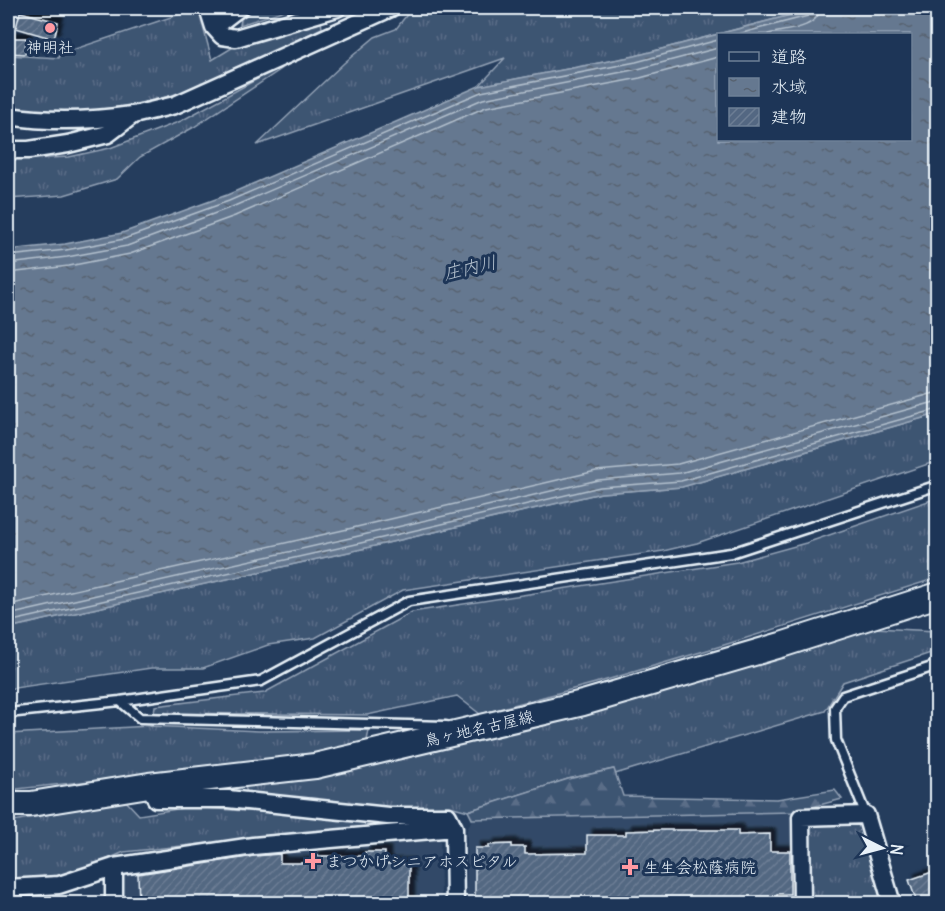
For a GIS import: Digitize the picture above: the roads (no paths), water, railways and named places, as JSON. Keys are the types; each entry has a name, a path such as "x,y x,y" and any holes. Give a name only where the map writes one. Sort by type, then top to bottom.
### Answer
{"main road":[{"name":"鳥ヶ地名古屋線","path":"8,816 19,804 149,785 315,766 485,727 583,703 781,645 938,595"}],"street":[{"path":"208,8 214,27 222,36 236,38 337,8"},
{"path":"214,27 239,8"},
{"path":"8,116 97,120 133,115 175,105 391,8"},
{"path":"8,150 29,150 68,144 108,134 133,115"},
{"path":"149,785 156,799 228,799 388,816 448,816 454,828 455,903"},
{"path":"802,903 801,817 866,815 892,903"},
{"path":"8,888 59,885 114,867 253,846 454,828"},
{"path":"114,867 114,903"}],"lane":[{"path":"8,712 120,701 261,681 409,601 731,553 938,485"},
{"path":"866,815 836,740 835,708 843,696 938,665"},
{"path":"120,701 140,718 485,727"}],"water":[{"name":"庄内川","path":"817,8 937,8 937,414 682,487 601,493 8,628 8,250 65,244 122,233 227,195 479,86 635,56 717,34 717,141 912,141 912,33 722,33"}],"place":[{"name":"神明社","path":"50,28"},
{"name":"まつかげシニアホスピタル","path":"313,861"},
{"name":"生生会松蔭病院","path":"630,867"}]}
